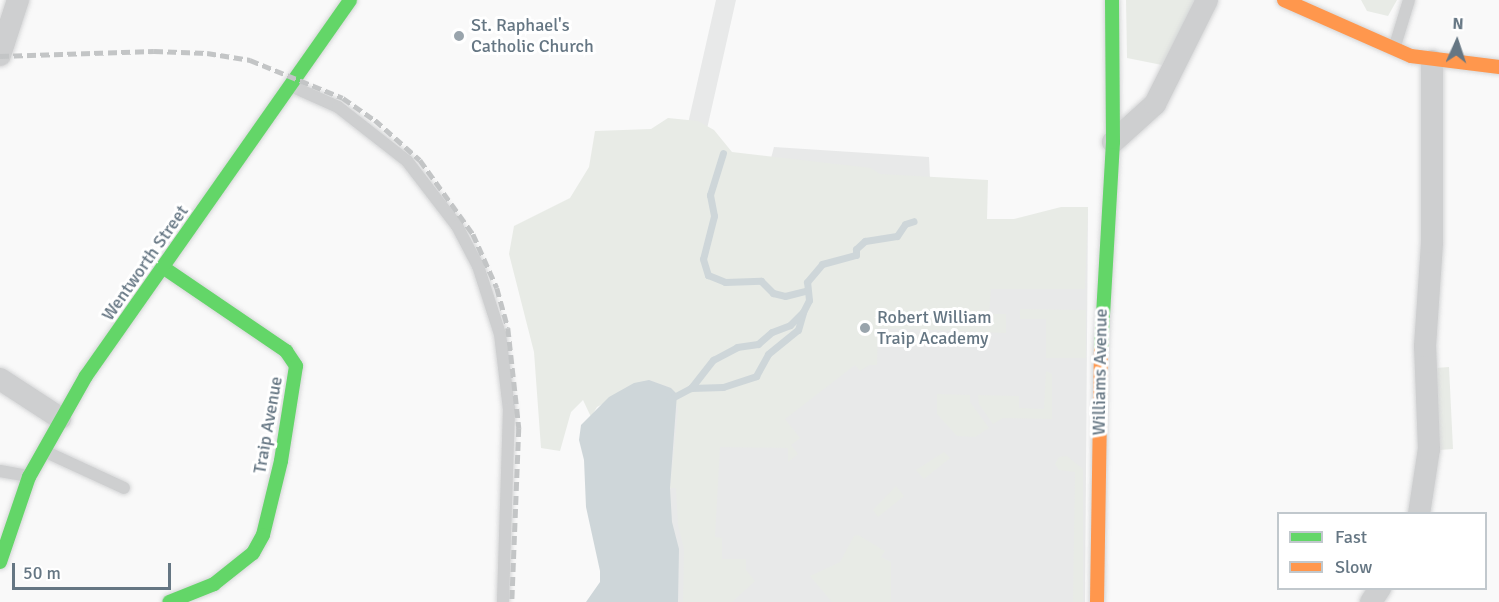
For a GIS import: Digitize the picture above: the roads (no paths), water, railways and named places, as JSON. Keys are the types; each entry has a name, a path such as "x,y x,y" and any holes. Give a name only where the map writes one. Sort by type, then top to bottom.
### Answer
{"street":[{"path":"0,55 18,0"},
{"name":"Wentworth Street","path":"0,562 29,477 60,418 350,0"},
{"name":"Williams Avenue","path":"1097,602 1102,300 1113,142 1112,0"},
{"path":"1113,142 1155,104 1207,0"},
{"path":"1284,0 1394,50 1432,61 1499,67"},
{"path":"1419,512 1429,449 1425,339 1432,242 1432,61"},
{"name":"Traip Avenue","path":"164,268 286,351 296,366 296,379 281,461 263,535 253,553 214,584 169,602"},
{"path":"0,379 60,418"}],"lane":[{"path":"1394,50 1409,0"},
{"path":"290,85 338,107 407,161 457,226 478,266 500,334 509,409 508,541 503,602"},
{"path":"43,450 124,488"},
{"path":"0,471 29,477"}],"waterway":[{"path":"723,153 710,195 714,216 703,259 708,275 725,282 761,281 773,293 785,296 805,291"},
{"path":"670,399 691,388 713,360 737,347 758,344 772,332 790,325 803,312 809,300 807,282 822,264 856,255 856,249 865,241 897,236 905,224 914,221"},
{"path":"691,388 723,387 756,376 768,354 798,330 803,312"}],"railway":[{"path":"0,56 154,51 207,53 250,60 343,98 375,120 420,160 473,234 497,288 508,328 519,428 512,602"}],"place":[{"name":"St. Raphael's Catholic Church","path":"459,36"},
{"name":"Robert William Traip Academy","path":"865,328"}]}
